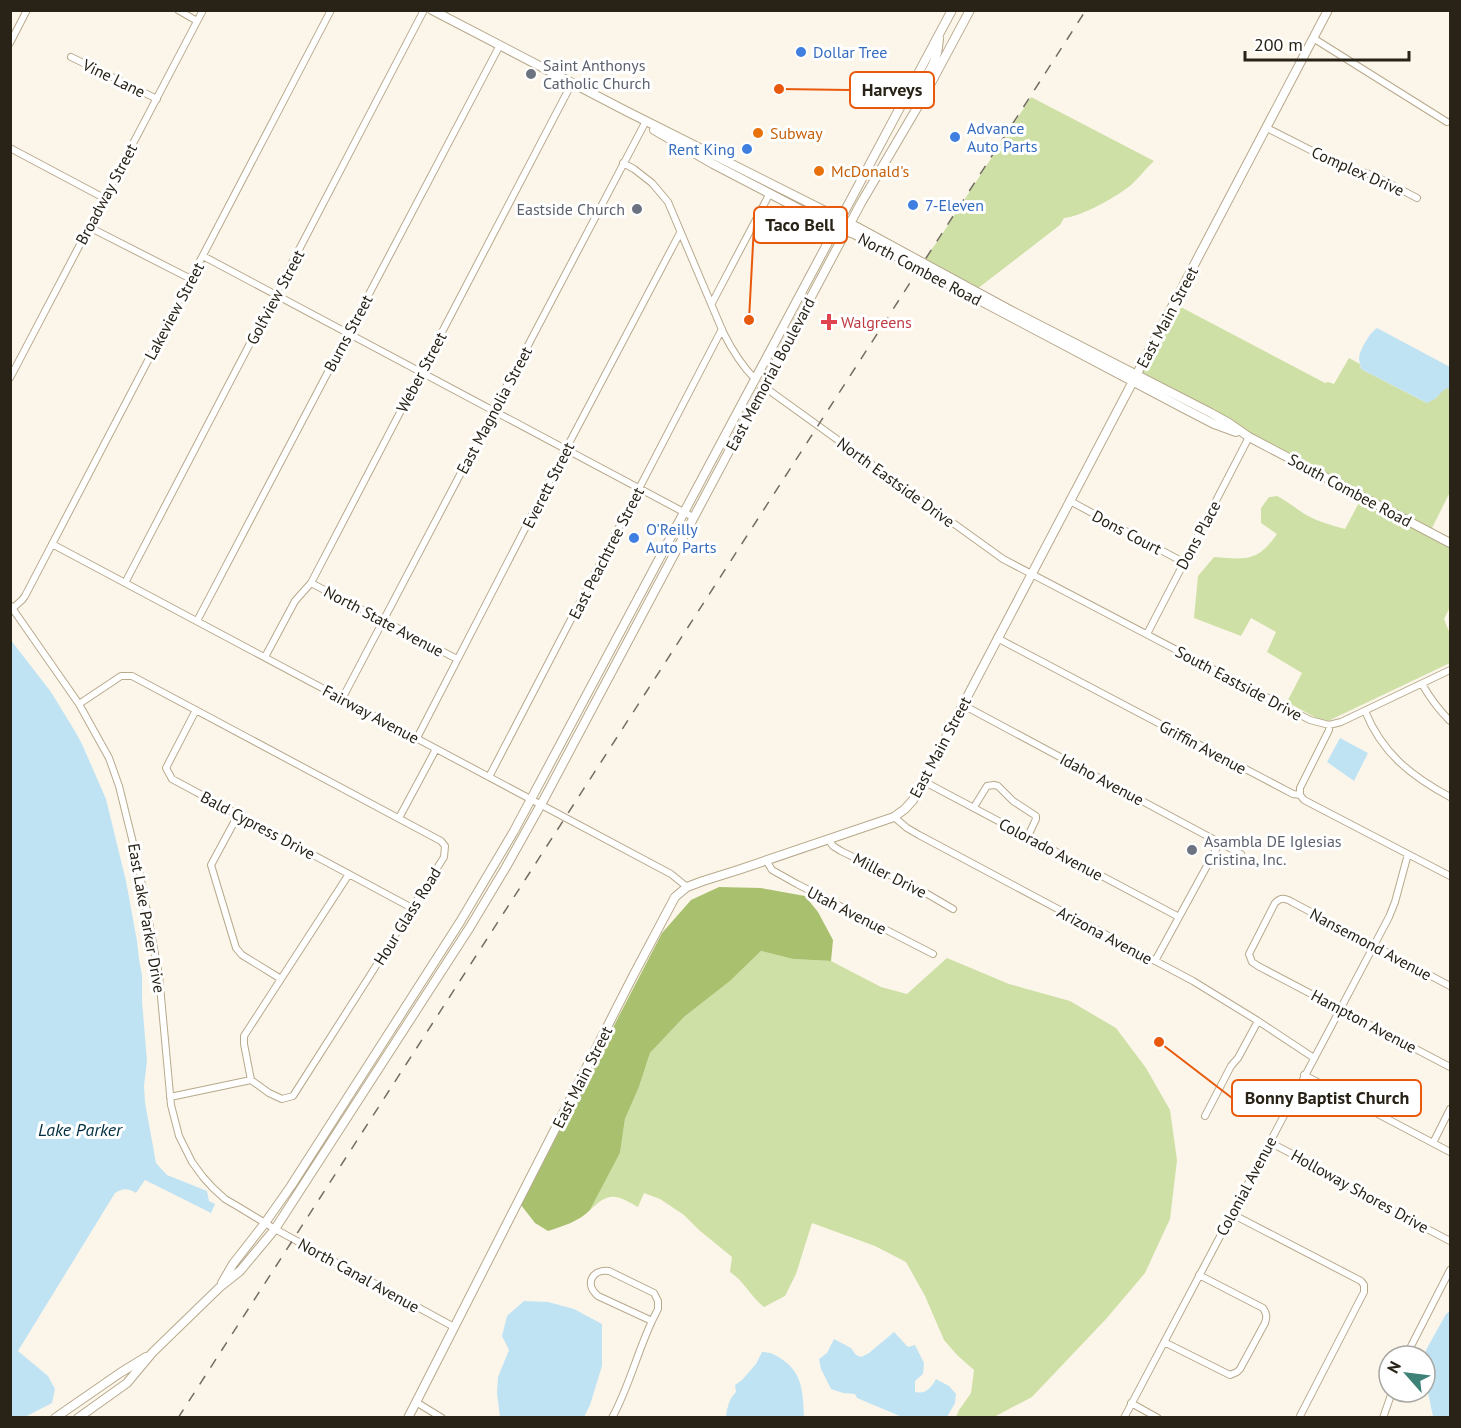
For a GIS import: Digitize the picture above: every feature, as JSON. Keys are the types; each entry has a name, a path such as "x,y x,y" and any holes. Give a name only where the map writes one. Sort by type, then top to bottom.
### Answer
{"main road":[{"name":"East Memorial Boulevard","path":"221,1286 233,1264 291,1186 373,1059 460,922 531,799 952,10"},
{"path":"924,96 970,10"},
{"name":"East Main Street","path":"408,1418 675,897 687,887 894,816 912,800 1328,10"},
{"name":"North Combee Road","path":"436,11 646,121 840,218 849,227 1135,378"},
{"path":"924,96 922,85 936,59 940,32"},
{"name":"East Memorial Boulevard","path":"221,1286 240,1271 275,1229 470,927 541,804 849,227 924,96"},
{"name":"North Combee Road","path":"646,121 655,131 713,164 836,227 849,227"},
{"name":"South Combee Road","path":"1135,378 1229,423 1249,437 1450,543"},
{"path":"734,441 754,391 755,380"},
{"path":"608,656 617,661"},
{"path":"460,922 470,927"},
{"path":"373,1059 382,1065"},
{"path":"78,1418 126,1383 152,1353 221,1286"},
{"path":"55,1418 152,1353"},
{"path":"63,1418 67,1410"}],"street":[{"path":"10,43 27,10"},
{"path":"178,10 197,21"},
{"name":"Broadway Street","path":"10,378 203,10"},
{"name":"Lakeview Street","path":"12,607 22,600 332,10"},
{"name":"Golfview Street","path":"125,583 424,10"},
{"path":"1313,39 1447,122"},
{"name":"Burns Street","path":"197,621 500,45"},
{"name":"Vine Lane","path":"71,57 157,99"},
{"name":"Weber Street","path":"265,657 296,601 311,583 572,83"},
{"name":"East Magnolia Street","path":"342,699 646,121"},
{"name":"Complex Drive","path":"1267,128 1340,165 1375,176 1417,198"},
{"path":"10,148 104,198"},
{"path":"623,163 641,174 668,202 722,329 743,367 755,380"},
{"path":"712,303 770,193"},
{"path":"88,227 191,279"},
{"name":"Everett Street","path":"417,738 680,233"},
{"path":"203,256 693,517"},
{"name":"East Peachtree Street","path":"489,777 722,329"},
{"name":"North Eastside Drive","path":"763,386 1003,559 1032,574"},
{"name":"Dons Place","path":"1147,634 1249,437"},
{"name":"Dons Court","path":"1070,501 1184,562"},
{"name":"Fairway Avenue","path":"52,544 671,874 687,887"},
{"name":"South Eastside Drive","path":"1032,574 1310,720 1329,725"},
{"name":"North State Avenue","path":"311,583 457,659"},
{"name":"East Lake Parker Drive","path":"12,607 79,704 109,758 119,786 132,838 159,975 170,1098 179,1136 192,1162 203,1177 225,1199 265,1223"},
{"name":"Griffin Avenue","path":"997,639 1293,794 1300,795 1304,800 1450,876"},
{"path":"1300,795 1300,788 1329,730 1329,725 1341,722 1450,670"},
{"name":"Hour Glass Road","path":"79,704 121,676 132,676 399,818 441,841 445,846 444,857 292,1096 282,1100 250,1080"},
{"path":"1422,684 1430,698 1450,722"},
{"name":"Idaho Avenue","path":"963,705 1241,854"},
{"name":"Bald Cypress Drive","path":"196,710 166,768 171,779 412,908"},
{"path":"1365,711 1378,738 1398,761 1421,780 1450,797"},
{"path":"399,818 436,748"},
{"name":"Colorado Avenue","path":"923,781 1179,917"},
{"path":"974,807 987,786 994,784 998,786 1013,801 1036,816 1028,836"},
{"path":"238,815 211,865 236,948 242,955 281,979"},
{"name":"Arizona Avenue","path":"894,816 906,828 919,836 1214,993 1314,1058"},
{"name":"Miller Drive","path":"828,839 841,851 953,909"},
{"path":"1155,961 1220,842"},
{"name":"Colonial Avenue","path":"1124,1418 1392,910 1408,854"},
{"name":"Utah Avenue","path":"766,860 772,870 933,954"},
{"path":"170,1098 250,1080 244,1036 349,874"},
{"name":"Hampton Avenue","path":"1292,902 1283,898 1275,903 1249,954 1252,962 1450,1067"},
{"name":"Nansemond Avenue","path":"1292,902 1450,986"},
{"path":"1205,1116 1258,1021"},
{"path":"1304,1075 1450,1152"},
{"path":"1433,1143 1450,1109"},
{"name":"Holloway Shores Drive","path":"1269,1142 1450,1241"},
{"path":"1232,1214 1361,1281 1364,1285 1364,1292 1299,1418"},
{"name":"North Canal Avenue","path":"265,1223 454,1327"},
{"path":"612,1418 658,1309 658,1302 654,1293 609,1270 601,1270 592,1278 590,1285 592,1291 652,1321"},
{"path":"1412,1344 1450,1270"},
{"path":"1164,1342 1230,1375 1240,1369 1265,1323 1267,1318 1263,1308 1199,1275"},
{"path":"416,1402 442,1418"},
{"path":"1131,1403 1158,1418"}],"green space":[{"path":"1031,97 1154,161 1131,185 1117,195 1089,210 1064,218 1060,225 977,289 924,260"},
{"path":"1177,305 1325,383 1334,384 1349,358 1360,364 1361,369 1427,403 1448,387 1450,391 1450,492 1431,530 1250,435 1141,373"},
{"path":"1277,496 1313,518 1345,529 1361,499 1450,547 1450,607 1444,619 1450,634 1450,663 1328,721 1320,720 1287,702 1302,673 1267,652 1276,632 1251,618 1241,636 1194,618 1198,576 1214,557 1242,558 1256,555 1277,534 1261,523 1261,508 1269,497"},
{"path":"719,887 761,888 805,896 818,912 833,940 831,961 793,959 761,951 730,981 684,1017 650,1053 625,1119 620,1153 590,1210 575,1221 548,1231 535,1223 521,1205 662,933 691,900"},
{"path":"761,951 793,959 831,961 881,987 907,994 947,958 1009,984 1070,1001 1116,1028 1146,1068 1170,1110 1177,1160 1170,1219 1145,1273 1106,1319 1032,1397 994,1417 956,1417 971,1393 974,1370 944,1340 925,1296 906,1262 875,1246 812,1223 796,1274 785,1296 764,1307 730,1272 732,1257 684,1215 660,1199 644,1193 638,1207 613,1197 603,1200 590,1210 620,1153 625,1119 650,1053 684,1017 730,981"}],"water":[{"path":"1377,328 1450,367 1450,391 1446,389 1427,403 1361,369 1359,359 1361,351 1368,337"},
{"name":"Lake Parker","path":"10,639 51,692 76,733 106,799 126,881 142,975 147,1061 145,1102 156,1163 167,1175 207,1191 209,1201 215,1204 211,1213 145,1180 136,1193 126,1189 115,1193 18,1351 48,1376 55,1389 52,1403 25,1417 10,1417"},
{"path":"1340,738 1368,753 1354,781 1327,762"},
{"path":"524,1301 548,1302 574,1309 602,1324 602,1366 584,1417 500,1417 498,1377 509,1350 502,1336 507,1316"},
{"path":"1450,1311 1450,1417 1433,1417 1430,1404 1437,1404 1437,1344 1429,1344"},
{"path":"894,1332 908,1347 915,1345 924,1363 923,1374 915,1381 915,1392 928,1390 936,1379 949,1386 956,1394 955,1403 947,1417 902,1417 857,1398 855,1394 831,1389 821,1369 819,1359 827,1353 834,1339 851,1348 856,1355 861,1357"},
{"path":"762,1352 778,1357 788,1364 797,1376 802,1391 804,1417 726,1417 729,1404 736,1392 735,1385 756,1364"}],"railway":[{"path":"178,1418 1086,10"}],"place":[{"name":"Dollar Tree","path":"801,52"},
{"name":"Saint Anthonys Catholic Church","path":"531,74"},
{"name":"Harveys","path":"779,89"},
{"name":"Subway","path":"758,133"},
{"name":"Advance Auto Parts","path":"955,137"},
{"name":"Rent King","path":"747,149"},
{"name":"McDonald's","path":"819,171"},
{"name":"7-Eleven","path":"913,205"},
{"name":"Eastside Church","path":"637,209"},
{"name":"Taco Bell","path":"749,320"},
{"name":"Walgreens","path":"829,322"},
{"name":"O'Reilly Auto Parts","path":"634,538"},
{"name":"Asambla DE Iglesias Cristina, Inc.","path":"1192,850"},
{"name":"Bonny Baptist Church","path":"1159,1042"}]}
